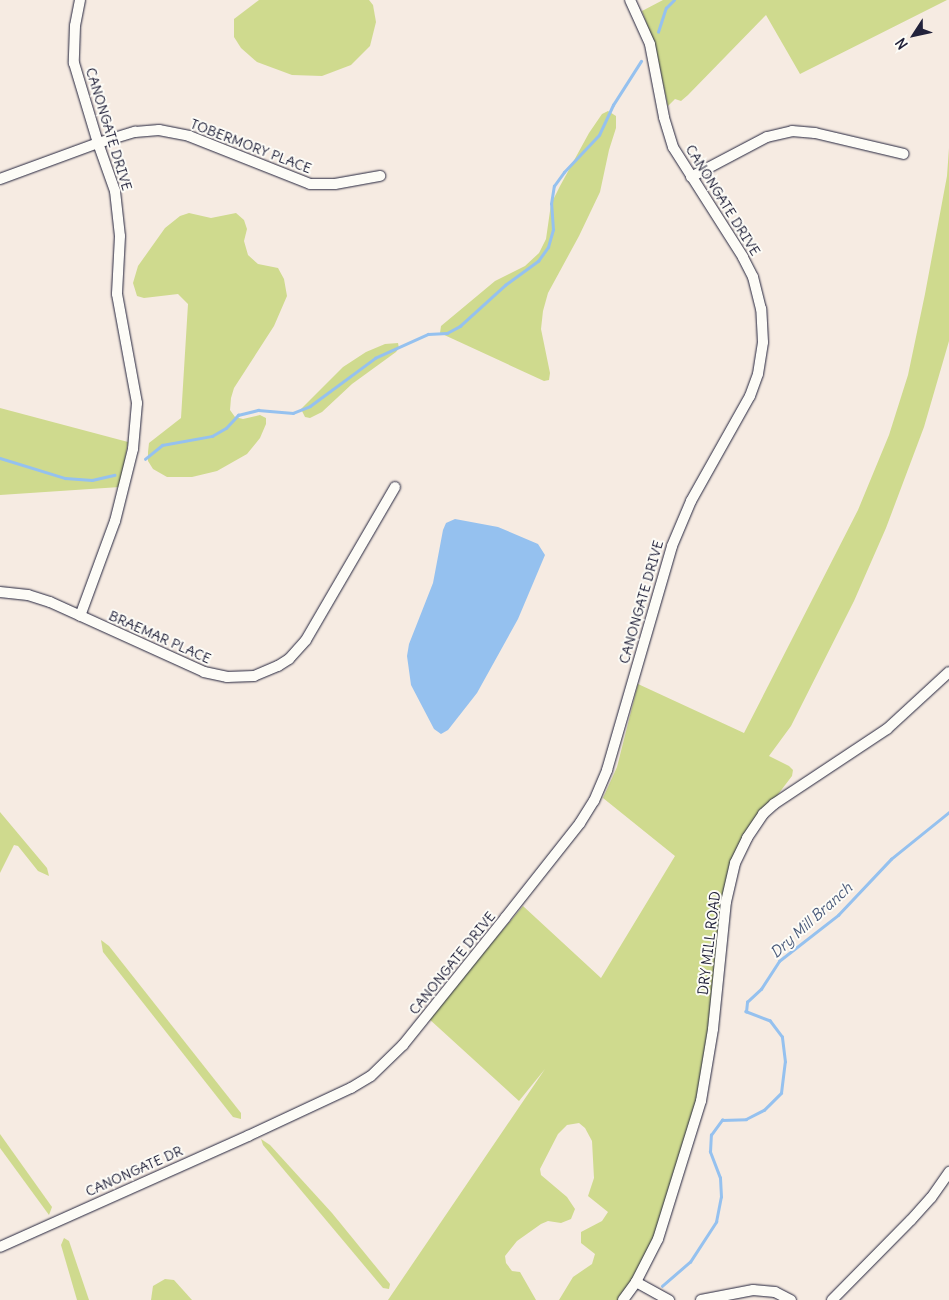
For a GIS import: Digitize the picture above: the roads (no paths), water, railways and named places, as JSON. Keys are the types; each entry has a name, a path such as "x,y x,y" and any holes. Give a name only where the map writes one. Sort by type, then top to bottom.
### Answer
{"street":[{"name":"CANONGATE DRIVE","path":"80,0 74,26 74,63 98,143 112,178 118,204 120,236 117,294 136,384 137,423 116,521 80,616"},
{"name":"CANONGATE DRIVE","path":"280,1121 351,1088 371,1076 396,1053 588,811 600,788 677,531 691,501 750,396 762,352 763,320 753,277 743,256 677,154 668,132 650,44 630,0"},
{"name":"TOBERMORY PLACE","path":"0,180 98,143 135,132 165,130 189,136 310,184 335,184 380,176"},
{"path":"691,178 762,139 792,132 816,133 904,154"},
{"name":"BRAEMAR PLACE","path":"0,592 39,598 204,672 240,678 265,672 289,659 306,640 395,487"},
{"name":"DRY MILL ROAD","path":"623,1300 636,1282 658,1239 701,1102 713,1029 726,902 734,863 746,838 763,814 774,804 887,729 949,672"},
{"name":"CANONGATE DR","path":"0,1247 280,1121"},
{"path":"832,1300 925,1205 949,1172"},
{"path":"636,1282 669,1300"},
{"path":"702,1300 753,1290 775,1292 791,1300"}],"water":[{"path":"455,519 498,527 538,544 545,555 518,619 477,693 448,730 441,734 434,729 411,685 407,656 409,644 433,583 443,530 446,523"}],"waterway":[{"path":"658,32 666,8 674,0"},
{"path":"145,459 162,445 212,436 226,428 238,415 258,410 293,413 310,406 375,358 428,334 447,333 460,326 505,285 538,261 548,247 553,230 551,204 554,186 564,172 599,135 613,105 641,61"},
{"path":"0,458 65,478 92,480 114,475"},
{"name":"Dry Mill Branch","path":"662,1286 690,1262 716,1222 721,1197 720,1178 710,1152 711,1135 722,1120 746,1119 764,1110 781,1093 785,1062 782,1037 770,1021 746,1012 747,1002 761,989 779,961 838,915 891,859 949,812"}]}
